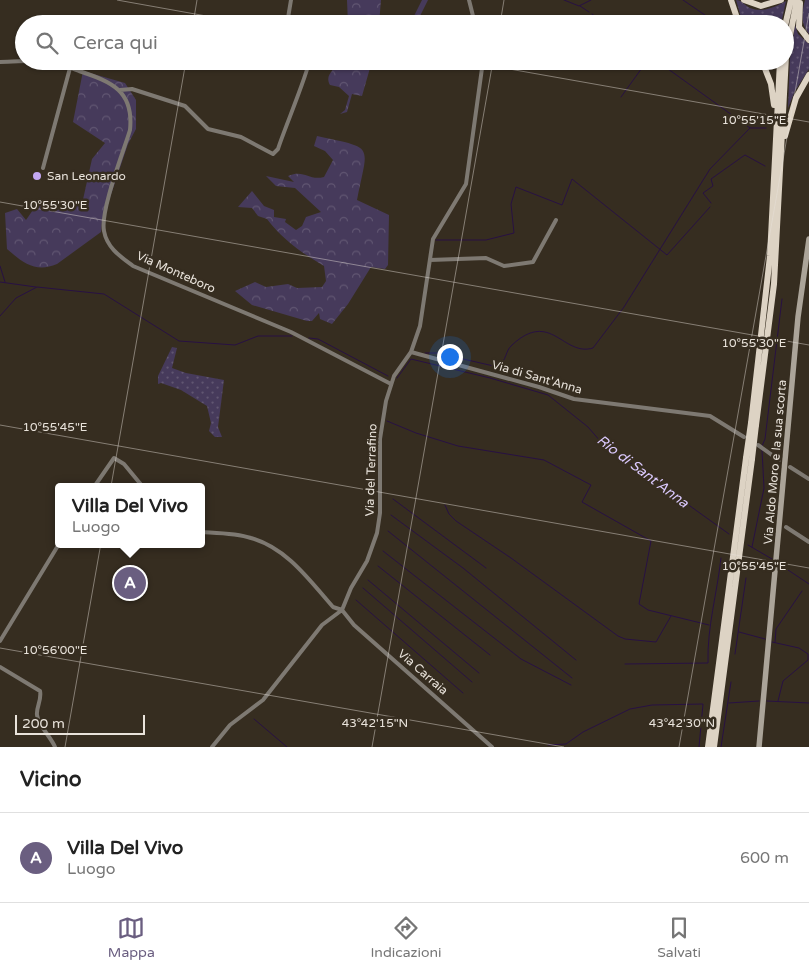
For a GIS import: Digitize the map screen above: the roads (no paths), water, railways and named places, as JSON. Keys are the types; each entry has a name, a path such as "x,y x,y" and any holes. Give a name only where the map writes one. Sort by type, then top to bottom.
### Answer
{"highway":[{"path":"731,0 736,15"},
{"path":"744,0 761,6 781,0"},
{"path":"788,15 791,0"},
{"path":"794,15 797,0"},
{"path":"801,0 798,26 809,40"},
{"path":"765,70 773,93 776,143"},
{"path":"714,747 768,291 780,70"},
{"path":"753,424 774,284 785,70"},
{"path":"780,165 790,114 799,91 809,75"},
{"path":"708,747 749,458"}],"main road":[{"name":"Via Aldo Moro e la sua scorta","path":"759,747 798,318 809,239"}],"street":[{"path":"288,15 291,0"},
{"path":"470,0 473,15"},
{"path":"0,62 15,62"},
{"path":"43,168 69,70"},
{"path":"76,70 104,79 120,90 132,89 185,106 208,128 241,137 273,154 278,149 298,90 308,70"},
{"name":"Via del Terrafino","path":"342,610 351,588 367,561 377,533 382,492 380,430 391,384 411,352 420,326 435,233 466,184 483,70"},
{"name":"Via Monteboro","path":"120,90 131,115 130,130 104,222 104,232 114,250 133,266 291,332 391,384"},
{"path":"430,260 486,258 504,266 533,262 556,220"},
{"name":"Via di Sant'Anna","path":"411,352 539,387 574,399 710,416 744,436"},
{"path":"760,447 780,460"},
{"path":"97,483 114,458 124,464 140,483"},
{"path":"790,466 809,479"},
{"path":"786,528 809,542"},
{"name":"Via Carraia","path":"205,532 247,536 268,544 288,559 334,607 342,610 354,625 492,747"},
{"path":"0,641 57,548"},
{"path":"212,747 230,725 263,700 322,625 342,610"},
{"path":"0,667 40,691 41,698 37,718 55,747"}],"waterway":[{"path":"564,0 579,6 591,0"},
{"path":"683,0 705,15"},
{"path":"580,6 589,12"},
{"path":"621,97 640,70"},
{"path":"669,70 750,128 766,128"},
{"path":"425,353 437,353 498,367 512,345 525,335 537,332 556,336 573,346 583,349 593,348 624,307 710,169 750,128"},
{"path":"711,203 703,193 713,186 711,179 742,157 745,155 765,166"},
{"path":"436,240 486,240 514,233 511,204 516,187 562,205 572,179 667,255 710,207"},
{"path":"0,266 5,282"},
{"path":"0,282 36,287"},
{"name":"Rio di Sant'Anna","path":"0,316 16,298 37,287 104,294 179,341 235,345 258,336 292,336"},
{"path":"762,446 765,439 782,299"},
{"name":"Rio di Sant'Anna","path":"309,338 318,339 388,376"},
{"name":"Rio di Sant'Anna","path":"397,378 411,359 490,378 548,395 588,427 601,442 729,534"},
{"path":"387,421 416,433 458,446 544,460 591,485 582,502 651,541 639,604 648,610 709,625"},
{"path":"752,547 764,488 762,450"},
{"path":"393,499 486,568"},
{"path":"445,505 449,514 456,521 511,558 618,636 625,639 656,642 671,616"},
{"path":"391,515 463,568 576,660"},
{"path":"388,531 572,678"},
{"name":"Rio di Sant'Anna","path":"748,545 772,559"},
{"path":"383,551 521,659 571,685"},
{"path":"625,664 708,663 711,623 721,558"},
{"name":"Rio di Sant'Anna","path":"779,564 809,584"},
{"path":"378,566 490,655"},
{"path":"735,654 746,578"},
{"path":"368,580 479,673"},
{"path":"363,588 472,682"},
{"path":"775,642 776,629 802,591"},
{"path":"356,600 463,693"},
{"path":"739,632 765,639"},
{"path":"772,642 799,648 808,654 808,660 783,681 778,701"},
{"path":"721,747 731,682"},
{"path":"729,703 759,701"},
{"path":"767,701 809,703"},
{"path":"548,745 566,744 583,732 630,709 652,705 703,704 699,747"},
{"path":"254,719 287,747"}],"place":[{"name":"San Leonardo","path":"37,176"},
{"name":"Villa Del Vivo","path":"130,583"}]}
